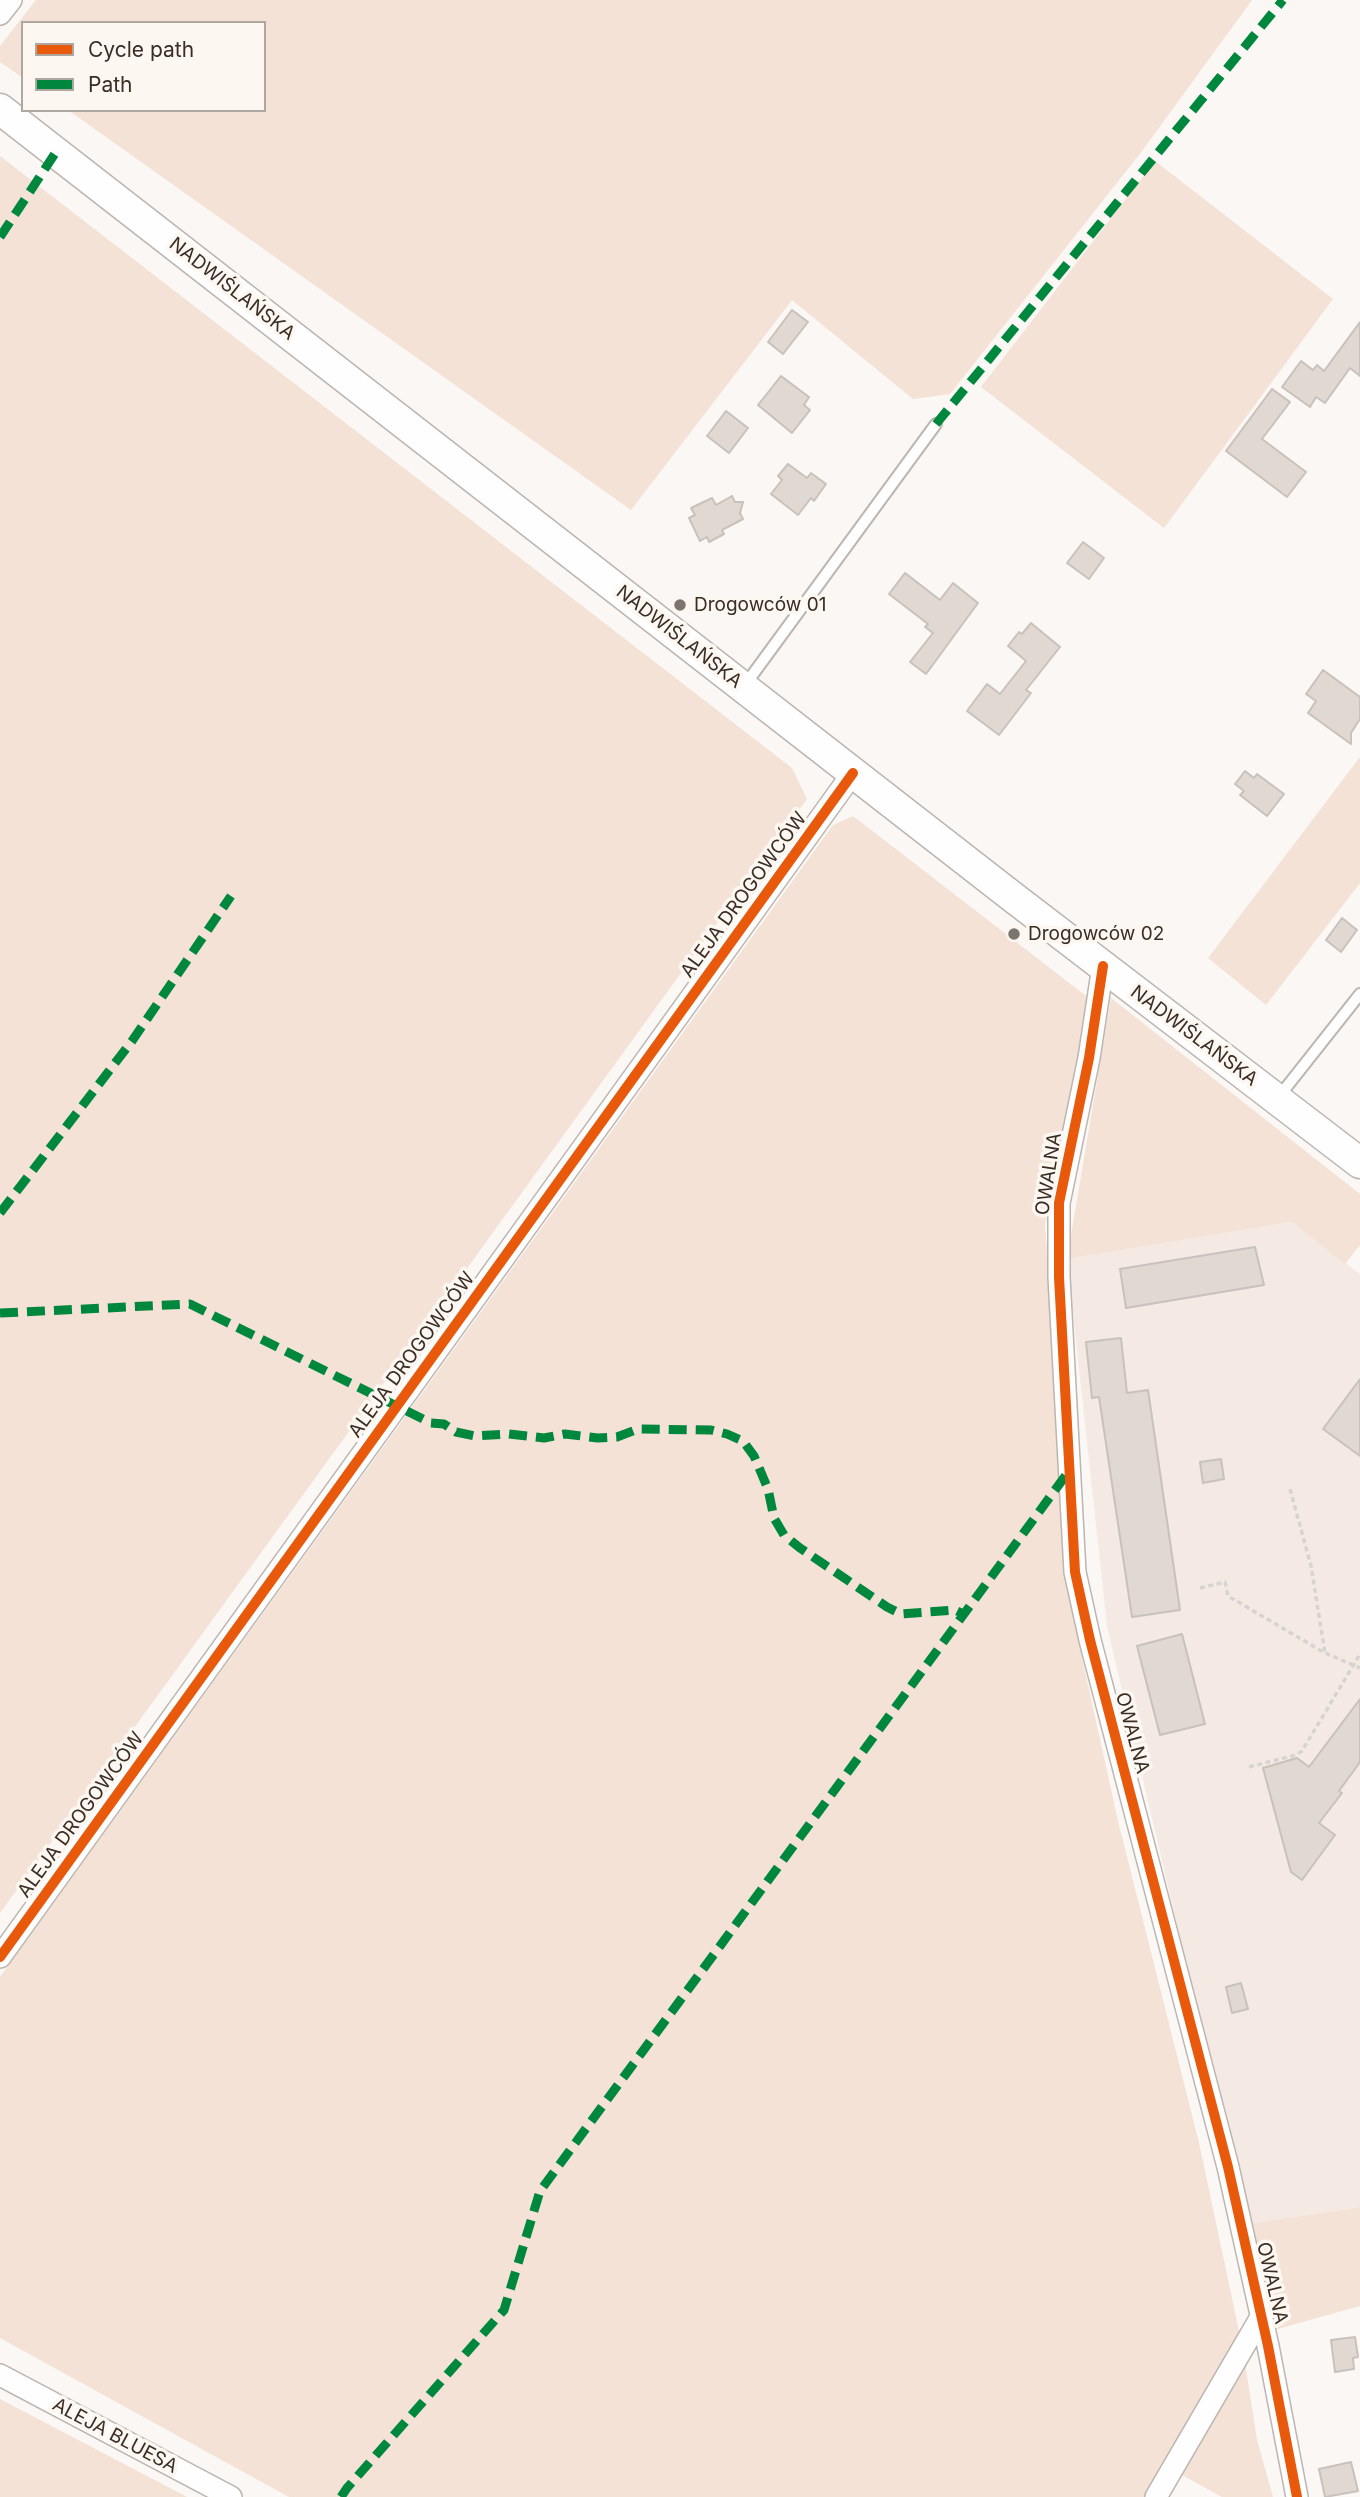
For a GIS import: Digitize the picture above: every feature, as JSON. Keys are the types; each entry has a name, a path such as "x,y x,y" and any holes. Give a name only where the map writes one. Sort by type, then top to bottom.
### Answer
{"main road":[{"name":"NADWIŚLAŃSKA","path":"0,109 1102,966 1360,1163"}],"street":[{"path":"0,14 11,0"},
{"name":"ALEJA DROGOWCÓW","path":"0,1957 853,773"},
{"name":"OWALNA","path":"1102,966 1089,1058 1059,1203 1059,1277 1075,1572 1090,1640 1228,2167 1297,2497"},
{"path":"1156,2497 1261,2316"},
{"name":"ALEJA BLUESA","path":"0,2375 231,2497"}],"lane":[{"path":"744,687 936,424"},
{"path":"1277,1099 1360,994"}],"path":[{"path":"1290,1489 1311,1566 1325,1653"},
{"path":"1200,1588 1225,1582 1228,1596 1325,1653 1360,1668"},
{"path":"1249,1767 1302,1751 1360,1654"}],"shaded area":[{"path":"36,0 1252,0 1142,151 950,394 913,399 792,300 631,510 71,112 266,112 266,21 21,21 21,77 0,62 0,46"},
{"path":"0,156 792,768 807,799 0,1913"},
{"path":"1155,161 1333,299 1164,528 981,387"},
{"path":"1360,757 1360,883 1266,1005 1208,958"},
{"path":"853,816 1090,999 1045,1226 1061,1434 1059,1472 1065,1550 1082,1658 1118,1821 1199,2143 1243,2350 1257,2440 1273,2497 1222,2497 1182,2475 1170,2497 289,2497 0,2338 0,1977 833,825"},
{"path":"1111,998 1360,1194 1360,1245 1345,1264 1292,1222 1067,1259"},
{"path":"1292,1222 1360,1274 1360,2207 1247,2224 1107,1626 1067,1259"},
{"path":"1360,2207 1360,2306 1267,2332 1247,2224"},
{"path":"0,2399 187,2497 0,2497"}],"building":[{"path":"792,310 808,322 783,354 768,342"},
{"path":"1360,322 1360,376 1350,368 1325,403 1316,397 1310,407 1282,387 1301,361 1313,370 1317,365 1324,371"},
{"path":"781,376 809,397 804,405 810,410 792,433 758,405"},
{"path":"1272,389 1290,402 1262,439 1306,472 1287,497 1226,451"},
{"path":"726,411 748,428 729,453 707,436"},
{"path":"788,464 807,478 811,473 826,484 814,501 811,498 798,515 771,494 782,480 778,476"},
{"path":"732,496 735,502 743,502 740,513 743,519 722,530 724,534 709,542 707,537 700,541 689,518 695,515 691,508 712,498 716,505"},
{"path":"1083,542 1104,558 1089,579 1067,563"},
{"path":"905,573 940,600 953,583 978,603 926,674 910,662 933,633 925,627 928,624 889,594"},
{"path":"1031,623 1060,647 1026,690 1031,693 999,735 967,711 987,684 1000,694 1026,661 1008,646 1019,632 1022,634"},
{"path":"1323,670 1360,697 1360,719 1351,733 1351,744 1308,713 1316,701 1306,694"},
{"path":"1245,771 1254,778 1257,774 1284,794 1267,816 1240,795 1244,791 1235,784"},
{"path":"1342,918 1357,930 1341,952 1326,940"},
{"path":"1255,1247 1264,1285 1126,1308 1120,1269"},
{"path":"1121,1338 1127,1393 1148,1390 1180,1610 1132,1617 1099,1397 1092,1398 1086,1342"},
{"path":"1360,1379 1360,1456 1323,1429"},
{"path":"1221,1459 1224,1479 1203,1483 1200,1462"},
{"path":"1182,1634 1205,1724 1160,1735 1137,1646"},
{"path":"1360,1699 1360,1762 1339,1791 1342,1793 1319,1823 1335,1835 1302,1880 1291,1872 1263,1768 1297,1758 1309,1767"},
{"path":"1241,1983 1248,2009 1232,2013 1226,1987"},
{"path":"1355,2337 1358,2357 1353,2358 1354,2369 1335,2372 1331,2340"},
{"path":"1351,2462 1358,2491 1325,2497 1319,2469"}],"marked path":[{"path":"936,424 1283,0"},
{"path":"0,237 56,152"},
{"path":"0,1213 132,1041 231,896"},
{"path":"0,1313 190,1304 431,1423 444,1424 456,1432 475,1436 509,1434 544,1438 565,1434 598,1438 617,1437 638,1429 711,1430 727,1434 743,1441 754,1456 768,1489 774,1518 784,1535 800,1548 901,1614 955,1610 965,1615"},
{"path":"341,2497 504,2310 540,2191 1069,1471"}],"cycle path":[{"path":"0,1957 853,773"},
{"path":"1103,966 1089,1058 1059,1203 1059,1277 1075,1572 1090,1640 1228,2167 1268,2346 1297,2497"}],"place":[{"name":"Drogowców 01","path":"680,605"},
{"name":"Drogowców 02","path":"1014,934"}]}
